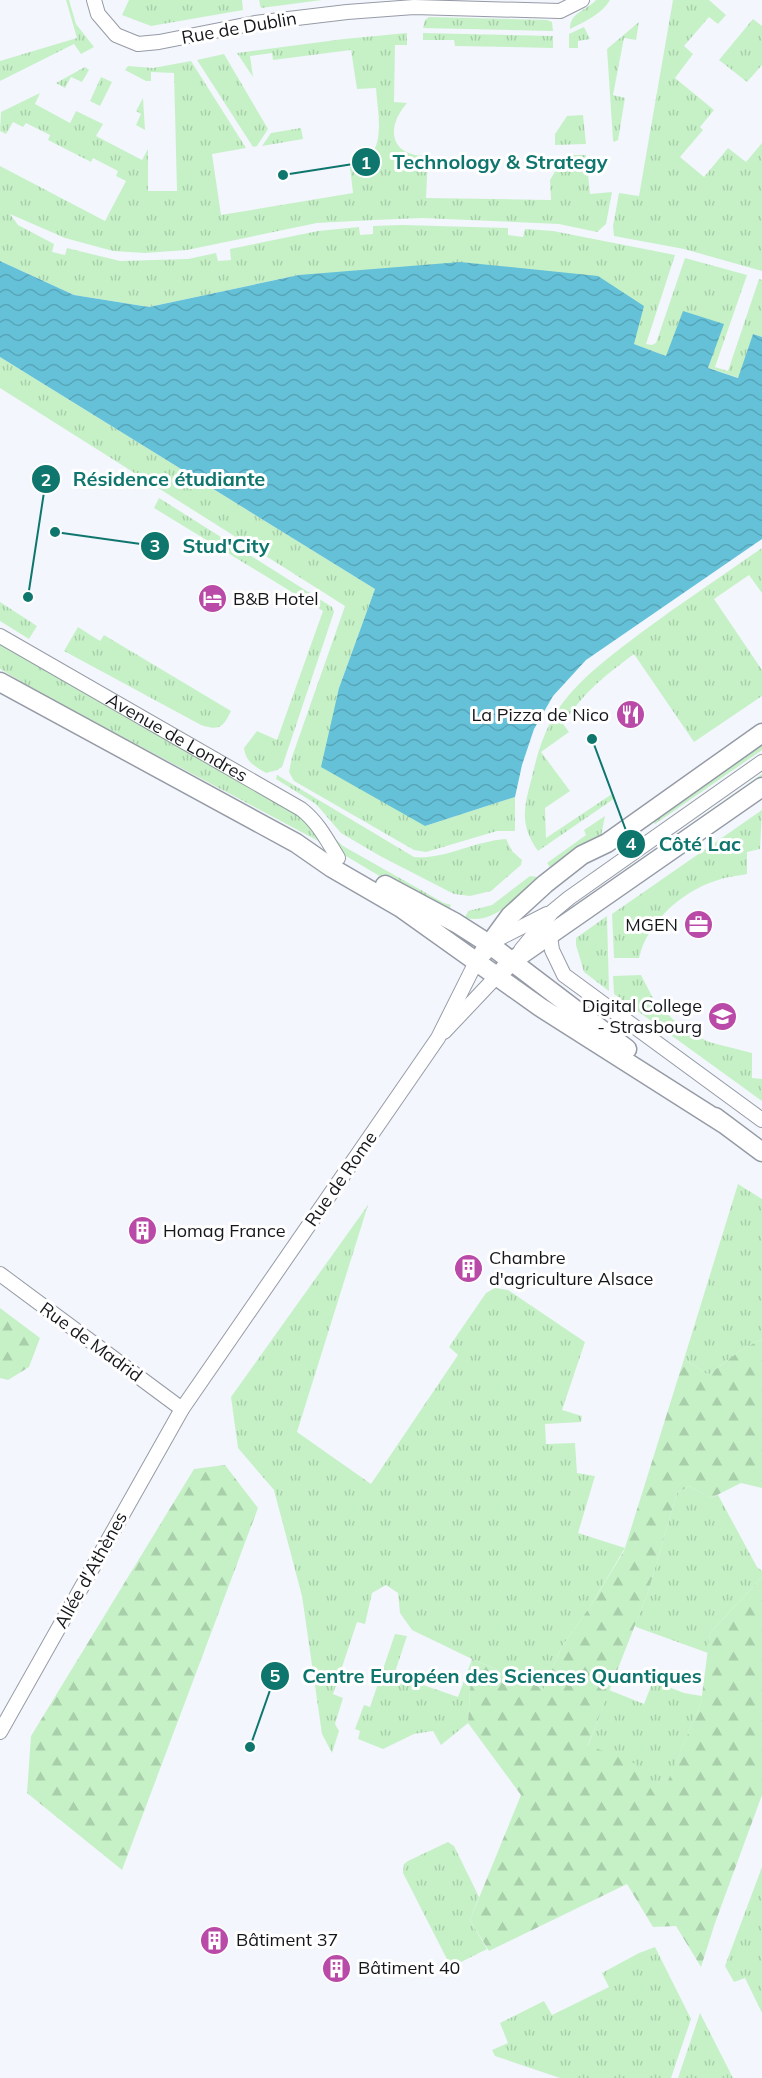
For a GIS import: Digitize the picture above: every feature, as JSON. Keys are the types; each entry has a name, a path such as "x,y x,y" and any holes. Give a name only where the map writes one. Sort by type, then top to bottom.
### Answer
{"street":[{"name":"Rue de Dublin","path":"94,0 98,14 116,35 138,44 255,23 347,12 414,7 560,11 582,0"},
{"name":"Avenue de Londres","path":"0,636 301,809 318,825 338,858"},
{"name":"Avenue de Londres","path":"0,682 296,843 332,868 400,908 540,1007 724,1124"},
{"path":"476,962 510,916 551,879 582,855 607,843 762,733"},
{"path":"489,944 552,912 762,762"},
{"path":"512,961 762,787"},
{"name":"Avenue de Londres","path":"296,843 338,858 456,923 489,944 724,1124"},
{"path":"552,912 548,936 557,963 564,975 762,1120"},
{"path":"496,976 512,961 552,912"},
{"name":"Rue de Rome","path":"182,1409 438,1038 476,962"},
{"name":"Rue de Rome","path":"438,1038 496,976"},
{"path":"724,1124 762,1152"},
{"name":"Rue de Madrid","path":"0,1274 182,1409"},
{"name":"Allée d'Athènes","path":"0,1732 182,1409"}],"green space":[{"path":"66,0 69,0 76,24 94,47 81,54 74,44 0,81 0,61 77,38"},
{"path":"129,0 242,0 243,10 151,26 122,15"},
{"path":"259,0 322,0 261,8"},
{"path":"596,0 610,0 598,13 570,29 576,15"},
{"path":"673,0 709,0 726,15 718,24 709,17 684,46 693,54 675,78 714,110 700,127 703,130 680,157 704,177 728,148 746,162 762,143 762,271 684,249 614,236 613,226 619,193 639,196"},
{"path":"429,17 547,20 552,22 553,31 423,28 425,20"},
{"path":"753,19 762,26 762,65 747,82 719,60"},
{"path":"639,22 636,40 624,38 613,95 625,98 618,140 614,142 607,49"},
{"path":"584,27 590,39 578,41 578,48 569,48 569,34"},
{"path":"407,33 407,45 395,45 394,102 407,103 400,112 394,131 399,146 406,152 428,156 426,198 551,200 550,180 565,155 586,155 590,194 612,192 606,224 597,232 559,224 422,218 317,223 187,250 145,253 113,251 65,238 10,214 18,225 54,244 52,252 65,255 67,248 120,261 188,259 216,253 218,261 231,260 230,249 318,231 359,227 360,235 373,234 373,226 402,225 508,228 508,235 523,237 525,229 553,231 675,255 646,344 656,343 685,258 747,275 715,367 728,371 759,279 762,280 762,337 753,334 739,378 708,368 723,324 666,356 634,344 299,275 149,307 74,295 0,261 0,166 105,221 126,181 116,176 118,171 93,158 91,162 48,140 50,135 26,123 23,127 13,122 6,134 0,131 1,112 40,93 35,104 70,123 76,111 103,124 96,136 142,160 148,149 148,191 177,191 174,73 151,72 151,81 146,81 125,70 128,66 153,68 191,61 246,148 212,154 221,215 353,193 350,167 371,155 376,146 379,124 376,88 357,89 351,50 273,60 272,53 250,56 253,77 237,53"},
{"path":"423,33 553,36 553,48 455,46 454,40 423,40"},
{"path":"224,54 268,129 257,146 253,147 197,60"},
{"path":"85,67 89,70 82,82 71,77 65,88 56,83"},
{"path":"101,77 112,82 100,106 90,101"},
{"path":"143,98 145,130 136,125 141,114 136,111"},
{"path":"583,115 586,144 555,145 555,134 567,116"},
{"path":"301,128 303,139 262,146 271,133"},
{"path":"0,357 375,589 339,688 425,826 515,797 515,831 497,831 426,852 414,850 294,781 289,772 292,757 345,606 0,388"},
{"path":"159,498 332,607 334,612 282,767 277,770 266,773 255,766 249,761 244,748 257,731 277,740 323,611 154,508"},
{"path":"762,548 762,593 749,575 714,599 762,670 762,696 694,742 634,654 587,693 563,724 569,732 541,752 570,791 545,808 546,838 612,794 615,798 538,851 528,832 525,806 540,748 559,708 580,683 617,651"},
{"path":"0,602 37,626 29,639 0,621"},
{"path":"78,627 100,641 104,635 231,711 220,727 212,728 201,725 64,651"},
{"path":"0,642 296,812 313,825 324,844 42,694 0,669"},
{"path":"762,743 762,750 655,824 652,819"},
{"path":"762,774 762,780 671,845 667,841"},
{"path":"277,775 414,857 437,856 494,840 506,839 512,851 522,860 521,865 491,891 470,896 454,894 341,833 316,804 276,779"},
{"path":"762,810 760,849 747,852 747,874 719,880 690,893 678,901 658,921 649,933 639,958 614,958 612,914"},
{"path":"605,816 601,836 576,847 550,867 547,863 586,835 584,830"},
{"path":"327,831 343,846 451,905 448,912 398,887 346,856"},
{"path":"530,876 538,877 506,907 487,917 465,918 468,911 492,905"},
{"path":"607,916 609,991 584,972 576,945 576,938"},
{"path":"641,975 655,1002 682,1028 709,1042 752,1053 752,1078 762,1079 762,1101 614,994 613,976"},
{"path":"738,1184 762,1199 762,1339 741,1350 708,1375 684,1359"},
{"path":"368,1205 297,1432 371,1484 458,1355 449,1347 486,1293 495,1288 508,1290 585,1342 562,1410 582,1416 581,1422 545,1424 546,1444 575,1443 577,1473 595,1476 578,1533 625,1548 589,1608 561,1648 544,1689 472,1659 412,1630 400,1613 398,1593 386,1585 372,1593 365,1624 357,1622 333,1694 343,1698 335,1724 339,1731 332,1753 322,1734 302,1596 274,1490 238,1448 231,1397"},
{"path":"0,1308 40,1338 29,1367 8,1380 0,1378"},
{"path":"762,1339 762,1488 741,1483 711,1498 689,1486 677,1493 648,1592 588,1745 636,1764 659,1802 701,1703 710,1633 762,1577 762,1795 701,1967 676,1926 653,1927 627,1884 489,1951 470,1920 521,1795 468,1723 472,1659 544,1689 561,1648 624,1551 684,1359 708,1375 741,1350"},
{"path":"225,1465 258,1508 122,1870 27,1793 31,1736 194,1469"},
{"path":"689,1486 711,1498 718,1495 757,1567 762,1571 762,1577 710,1633 708,1653 635,1625 648,1592 677,1493"},
{"path":"395,1634 407,1636 394,1675 458,1697 472,1659 468,1723 441,1745 433,1731 414,1734 383,1749 358,1739 360,1731 355,1729 364,1705 370,1707"},
{"path":"653,1681 684,1693 702,1696 659,1803 588,1746 609,1690 644,1704"},
{"path":"448,1842 454,1846 479,1897 470,1920 487,1949 451,1967 403,1873 404,1864 408,1861"},
{"path":"762,1867 762,2013 745,1978 734,1982 725,1966"},
{"path":"655,1947 691,2019 671,2078 560,2078 495,2056 492,2050 508,2043 500,2023 544,2001 552,2015 609,1987 602,1973"},
{"path":"700,2013 733,2078 678,2078"}],"water":[{"path":"0,261 74,295 149,307 299,275 460,262 598,276 644,306 634,344 666,356 683,311 724,324 708,368 738,378 753,334 762,337 762,539 586,660 553,696 534,729 522,765 515,797 425,826 321,767 339,688 375,589 0,357"}],"place":[{"name":"Technology & Strategy","path":"283,175"},
{"name":"Stud'City","path":"55,532"},
{"name":"Résidence étudiante","path":"28,597"},
{"name":"B&B Hotel","path":"212,599"},
{"name":"La Pizza de Nico","path":"630,715"},
{"name":"Côté Lac","path":"592,739"},
{"name":"MGEN","path":"699,925"},
{"name":"Digital College - Strasbourg","path":"723,1016"},
{"name":"Homag France","path":"142,1231"},
{"name":"Chambre d'agriculture Alsace","path":"468,1268"},
{"name":"Centre Européen des Sciences Quantiques","path":"250,1747"},
{"name":"Bâtiment 37","path":"215,1940"},
{"name":"Bâtiment 40","path":"337,1968"}]}
